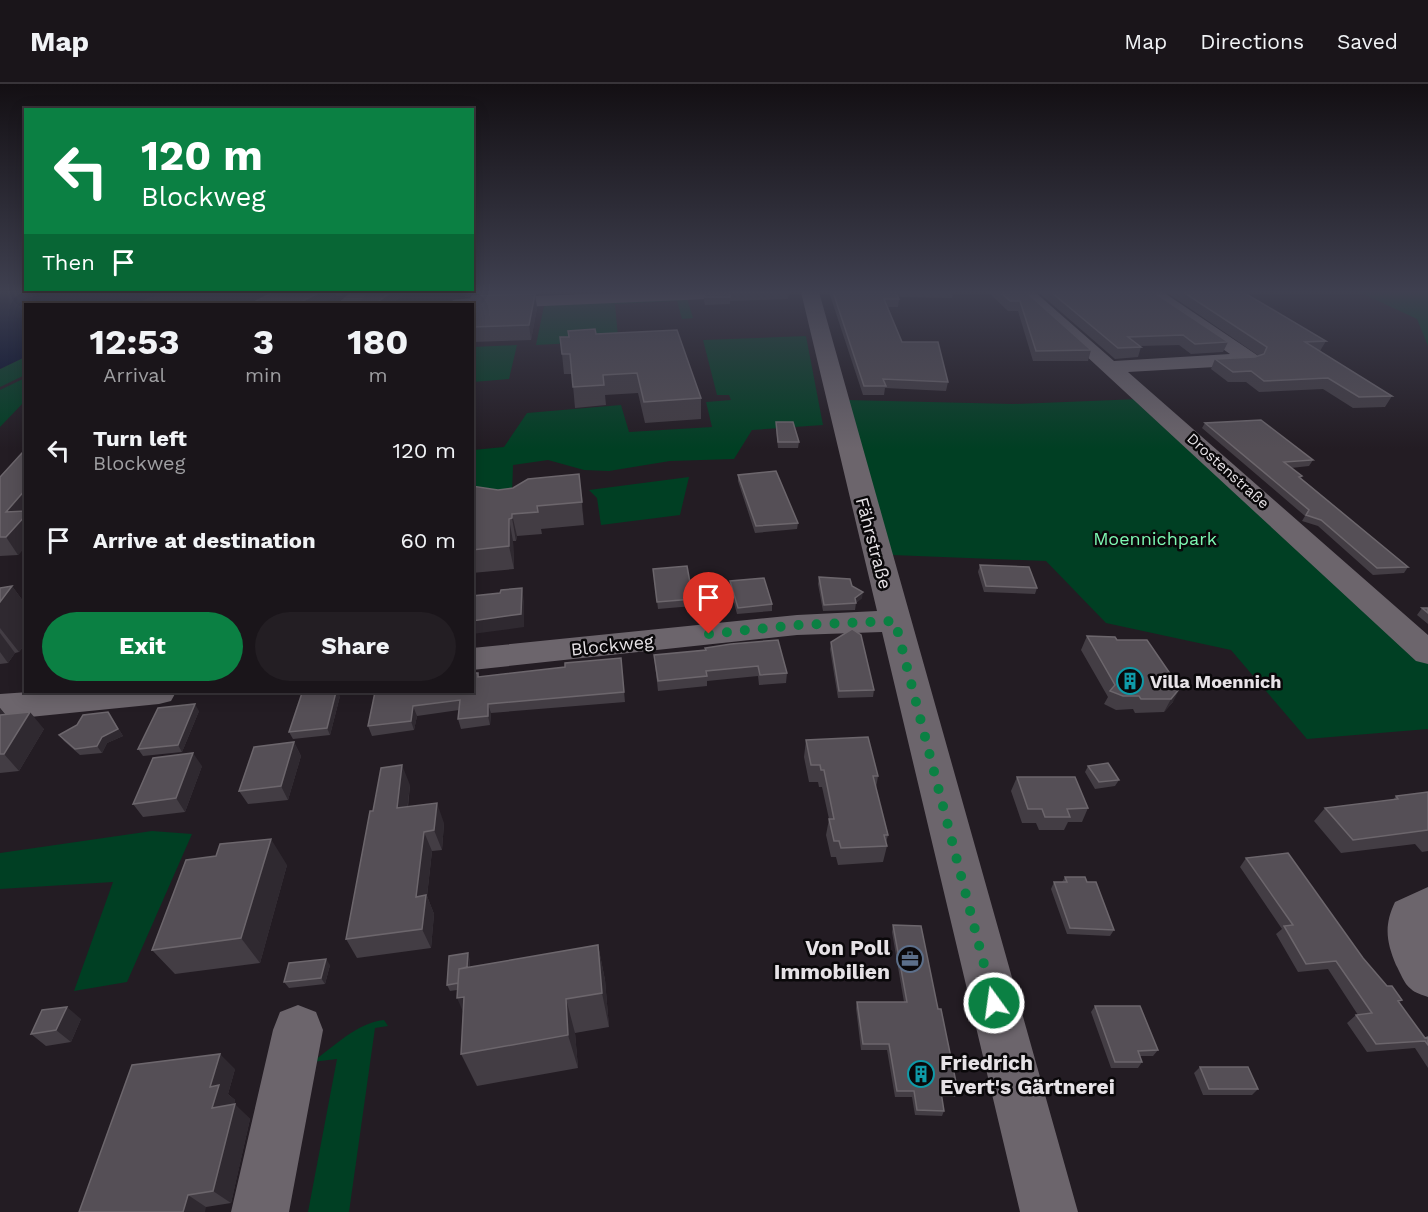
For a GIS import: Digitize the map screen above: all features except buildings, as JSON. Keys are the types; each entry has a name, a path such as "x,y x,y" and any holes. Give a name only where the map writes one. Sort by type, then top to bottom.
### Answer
{"street":[{"name":"Fährstraße","path":"824,345 1048,1212"},
{"name":"Drostenstraße","path":"1085,345 1428,653"},
{"path":"1110,367 1250,359 1229,345"},
{"name":"Blockweg","path":"474,659 797,625 895,621"},
{"path":"0,707 148,693"},
{"path":"1428,907 1411,916 1407,933 1414,955 1428,974"},
{"path":"260,1212 298,1029"}],"green space":[{"path":"517,345 509,379 474,382 474,347"},
{"path":"704,345 808,345 823,425 752,430 734,459 670,461 609,471 584,470 548,460 513,465 512,494 474,488 474,450 504,447 527,413 621,405 629,432 712,427 706,402 731,400 729,395 717,395"},
{"path":"24,357 24,375 0,387 0,369"},
{"path":"24,378 24,402 0,427 0,390"},
{"name":"Moennichpark","path":"1139,399 1428,664 1428,729 1307,739 1231,650 1106,623 1046,561 892,555 847,400 1013,404"},
{"path":"689,477 680,515 601,525 597,498 589,490"},
{"path":"152,831 192,834 127,982 74,991 113,882 0,889 0,853"},
{"path":"384,1020 388,1026 375,1028 349,1212 308,1212 337,1059 312,1062 346,1036 364,1026"}],"water":[{"path":"0,345 24,345 24,357 0,369"}],"place":[{"name":"Villa Moennich","path":"1130,681"},
{"name":"Von Poll Immobilien","path":"910,959"},
{"name":"Friedrich Evert's Gärtnerei","path":"921,1074"}],"route":[{"path":"709,634 797,625 895,621 994,1003"}]}
